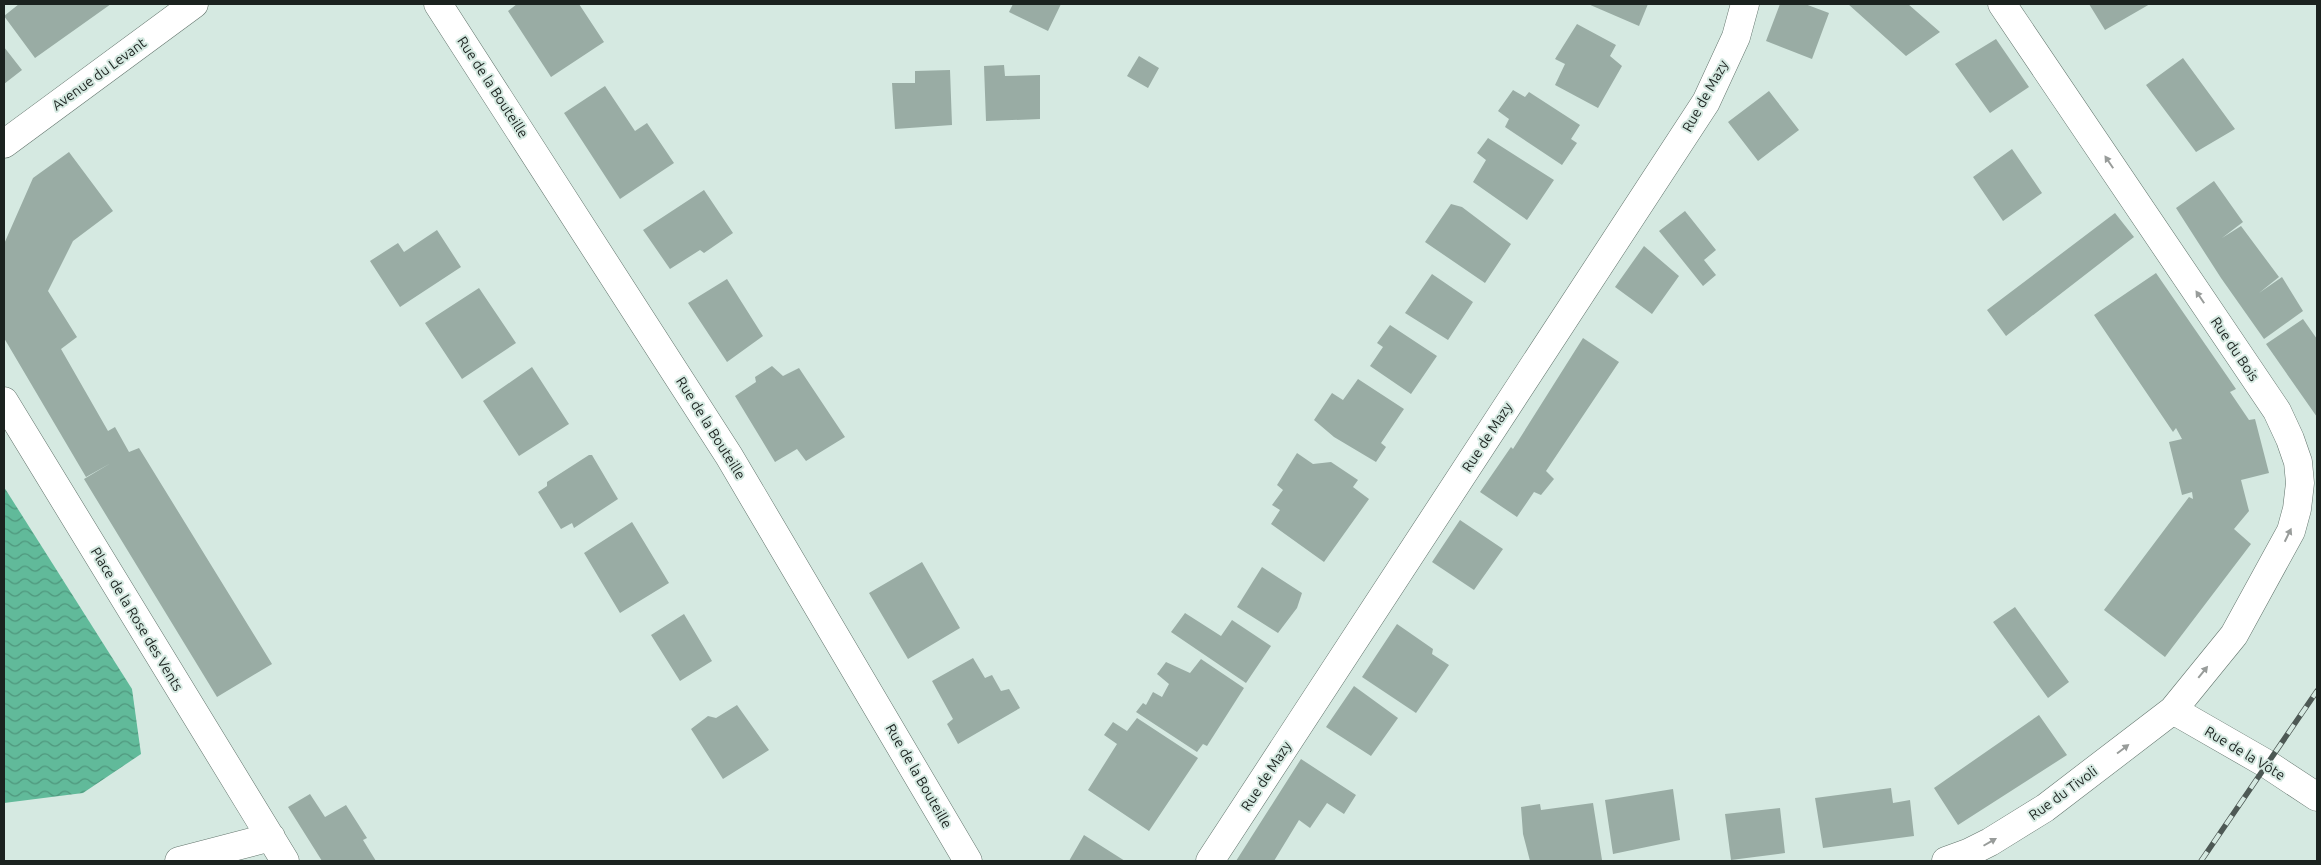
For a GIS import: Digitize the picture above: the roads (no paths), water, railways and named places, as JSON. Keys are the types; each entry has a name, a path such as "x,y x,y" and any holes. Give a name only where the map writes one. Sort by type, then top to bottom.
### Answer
{"street":[{"name":"Avenue du Levant","path":"4,144 194,4"},
{"name":"Rue de la Bouteille","path":"438,4 729,456 968,861"},
{"name":"Rue de Mazy","path":"1210,861 1706,102 1736,37 1745,4"},
{"name":"Rue du Bois","path":"2002,4 2277,411 2298,462 2300,483 2298,509 2291,531 2234,635 2173,710"},
{"name":"Place de la Rose des Vents","path":"4,401 285,861"},
{"name":"Rue de la Vôte","path":"2173,710 2267,764 2317,797"},
{"name":"Rue du Tivoli","path":"1946,861 1990,842 2045,808 2173,710"},
{"path":"179,861 270,837"}],"water":[{"path":"4,487 132,689 141,754 83,793 4,803"}],"railway":[{"path":"2201,861 2317,691"}]}
